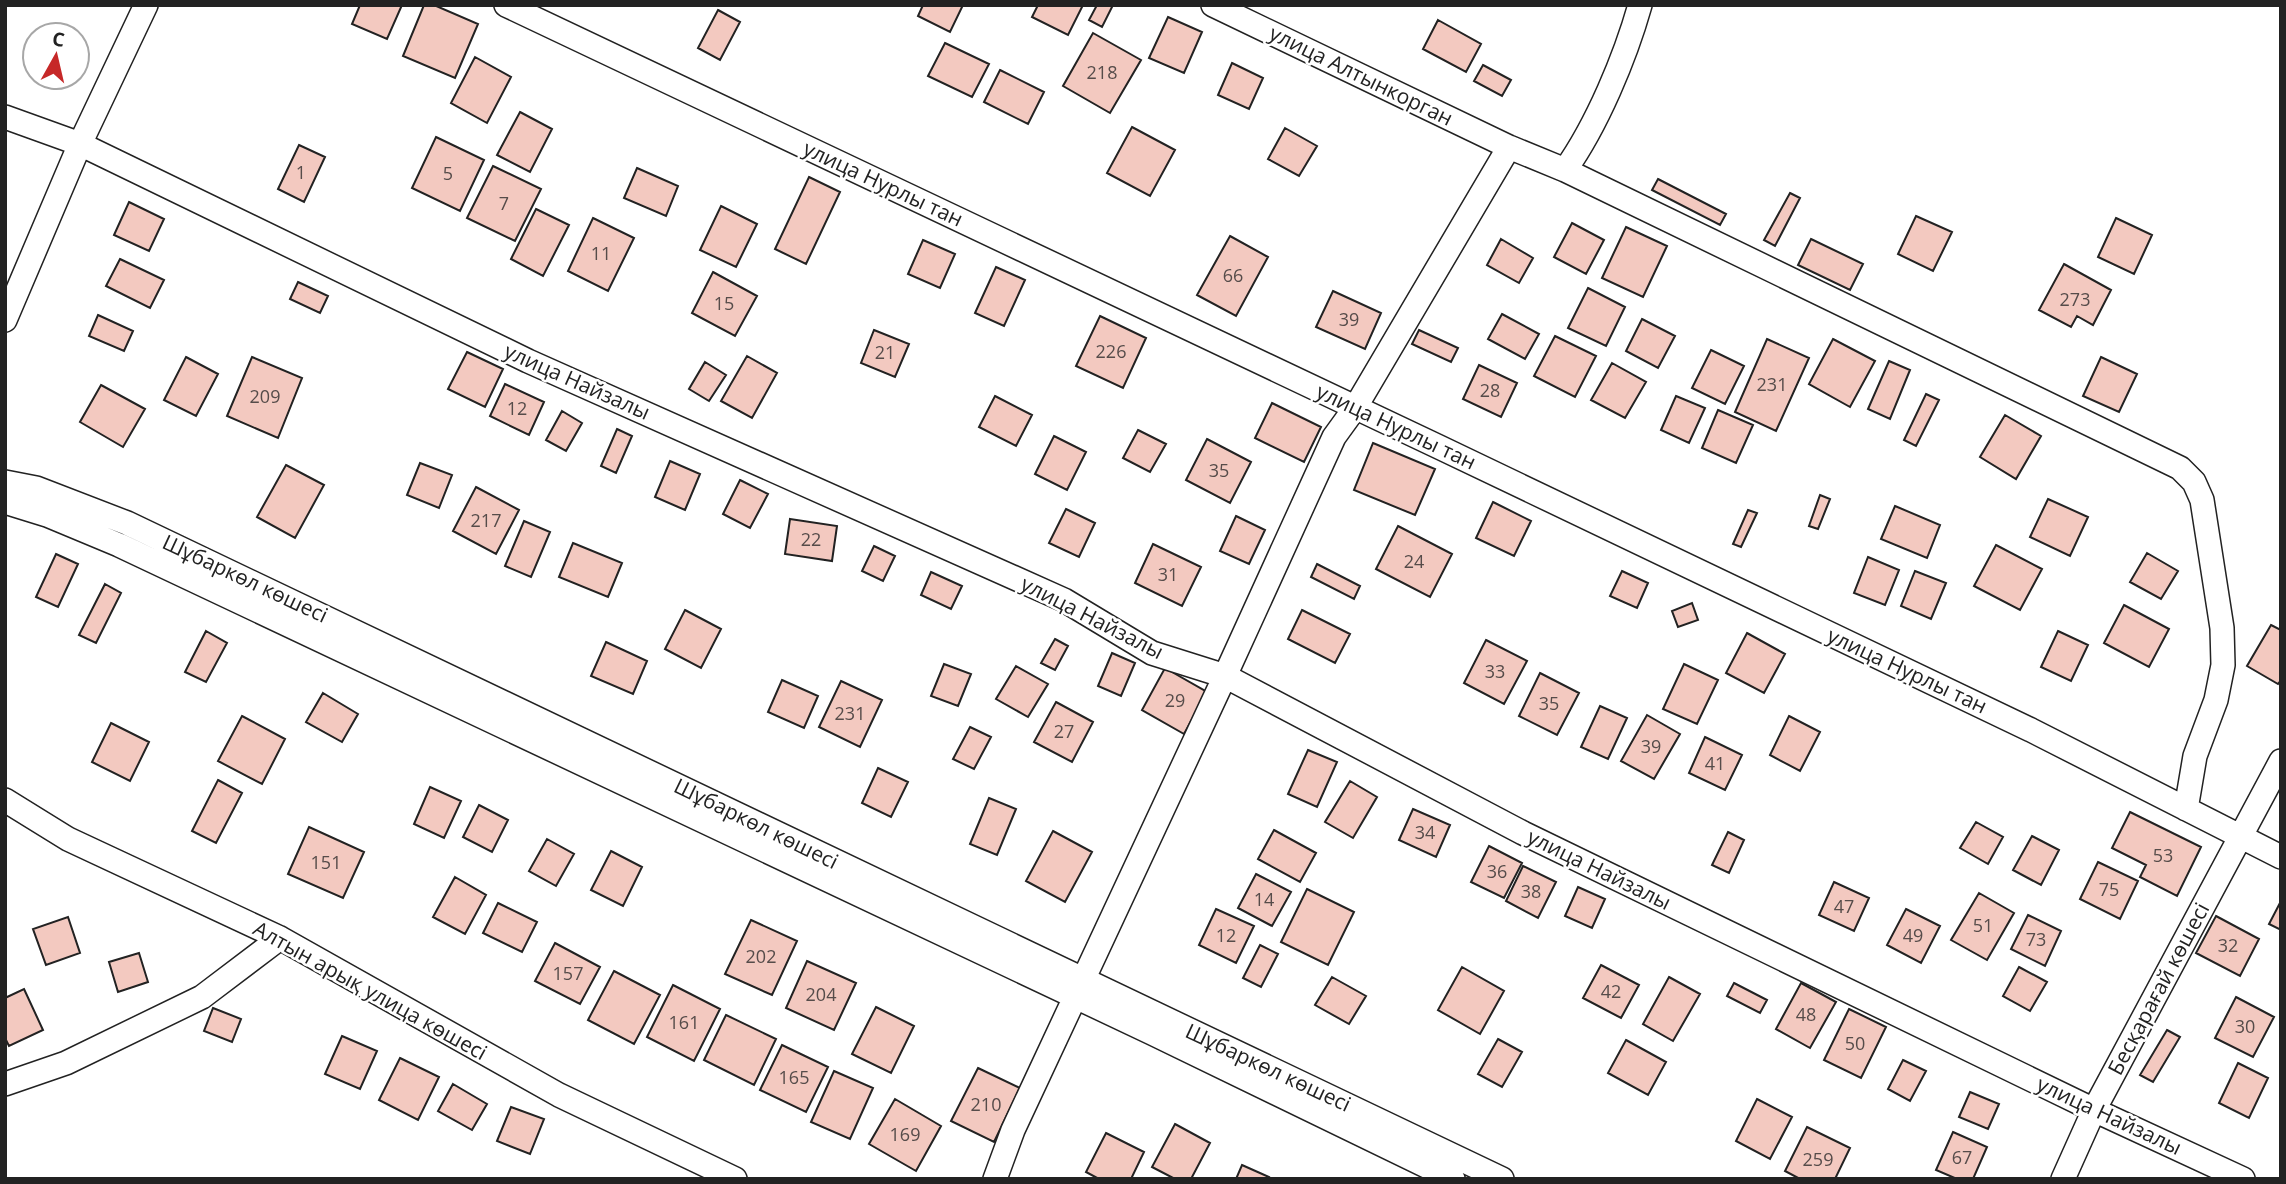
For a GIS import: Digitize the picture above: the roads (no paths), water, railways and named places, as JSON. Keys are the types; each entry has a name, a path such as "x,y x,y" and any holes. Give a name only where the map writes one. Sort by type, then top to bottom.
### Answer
{"street":[{"path":"5,320 80,144 146,5"},
{"name":"улица Нурлы тан","path":"506,5 2031,730 2281,858"},
{"name":"улица Алтынкорган","path":"1213,5 1508,147 1565,170 2180,468 2194,482 2202,500 2222,628 2223,665 2216,700 2195,756 2186,809"},
{"path":"1565,170 1590,129 1633,31 1640,5"},
{"name":"улица Найзалы","path":"5,117 80,144 528,361 1064,600 1152,653 1225,676 1523,833 2094,1110 2243,1179"},
{"path":"995,1179 1013,1130 1334,437 1355,408 1508,147"},
{"name":"Шұбаркөл көшесі","path":"5,482 36,488 127,523 1078,989 1453,1179"},
{"name":"Шұбаркөл көшесі","path":"5,502 47,515 119,545 1078,989 1502,1179"},
{"name":"Бесқарағай көшесі","path":"2063,1179 2094,1110 2281,761"},
{"name":"Алтын арық улица көшесі","path":"5,800 68,839 280,938 559,1095 735,1179"},
{"path":"5,1084 66,1063 202,997 280,938"}]}
